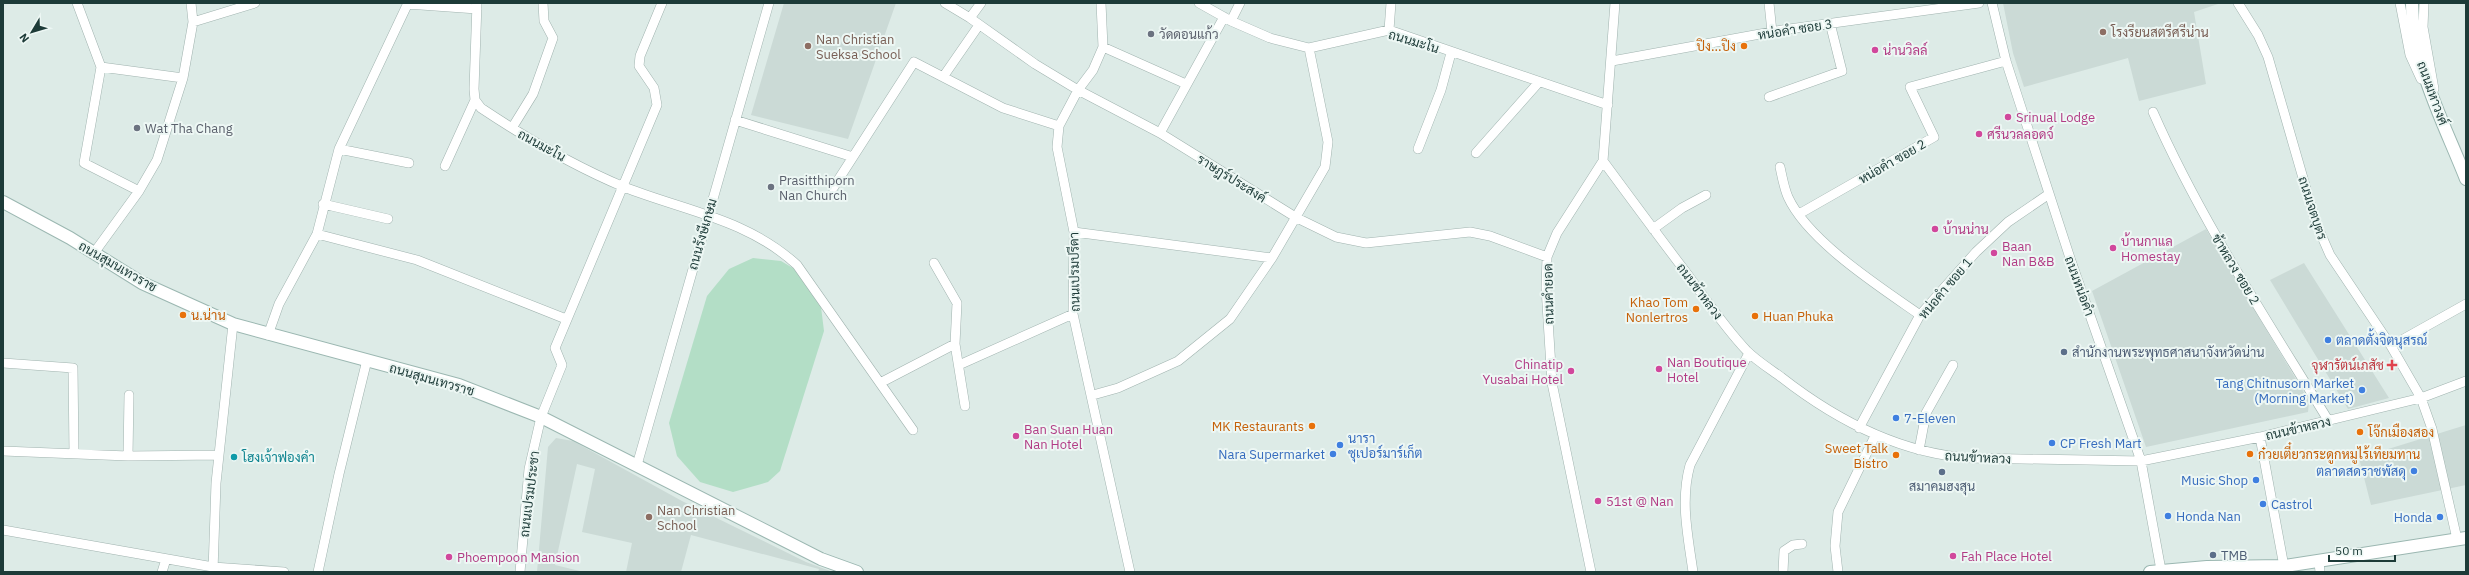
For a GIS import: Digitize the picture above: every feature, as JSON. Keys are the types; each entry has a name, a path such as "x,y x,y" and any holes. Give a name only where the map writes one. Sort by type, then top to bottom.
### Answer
{"street":[{"path":"77,3 101,67 84,163 139,191"},
{"path":"94,253 139,191 157,160 184,78 193,22 191,3"},
{"path":"193,22 255,3"},
{"path":"512,128 533,94 553,38 544,21 543,3"},
{"name":"ถนนเปรมประชา","path":"520,572 529,469 541,417 562,370 562,365 555,348 566,319 624,187 657,105 654,88 639,66 640,56 662,3"},
{"name":"ถนนรังษีเกษม","path":"637,465 707,214 769,3"},
{"name":"ราษฎร์ประสงค์","path":"945,3 979,24 1035,64 1078,90 1160,133 1297,218 1336,237 1366,242 1470,232 1490,236 1547,257"},
{"path":"970,18 981,3"},
{"name":"ถนนเปรมปรีดา","path":"1101,3 1103,47 1092,70 1078,90 1059,126 1057,147 1074,232 1073,314 1093,395 1130,572"},
{"name":"ถนนมะโน","path":"1199,3 1227,19 1270,38 1309,48 1389,30 1452,53 1608,105"},
{"path":"1160,133 1186,84 1227,19 1240,3"},
{"path":"1389,30 1391,3"},
{"name":"ถนนคำยอด","path":"1591,572 1552,383 1546,288 1547,257 1557,233 1603,161 1612,61 1615,3"},
{"path":"1769,3 1772,32"},
{"name":"หน่อคำ ซอย 3","path":"1612,61 1772,32 1979,3"},
{"name":"ถนนหน่อคำ","path":"1992,3 2006,60 2049,194 2141,460 2155,571"},
{"name":"ถนนเจตบุตร","path":"2238,3 2258,35 2268,57 2316,223 2330,255 2390,346 2421,398 2432,429 2462,538"},
{"path":"2400,3 2410,55 2437,106"},
{"name":"ถนนมหาวงศ์","path":"2412,3 2412,24 2417,47 2437,106 2466,179"},
{"path":"2424,3 2423,27 2437,106"},
{"path":"268,335 279,304 317,234 323,204 339,149 407,4 477,6 475,100 445,166"},
{"path":"1769,97 1842,71 1830,23"},
{"path":"944,77 979,24"},
{"path":"1103,47 1186,84"},
{"path":"1093,395 1118,388 1178,361 1230,319 1272,258 1297,218 1325,166 1328,142 1309,48"},
{"path":"1418,149 1441,90 1452,53"},
{"name":"หน่อคำ ซอย 2","path":"1799,214 1934,137 1910,87 2006,60"},
{"path":"833,188 914,62 1002,108 1059,126"},
{"path":"101,67 184,78"},
{"path":"1476,152 1539,82"},
{"name":"ถนนมะโน","path":"475,100 481,108 512,128 568,160 624,187 707,214 759,235 778,247 797,265 913,430"},
{"name":"ข้าหลวง ซอย 2","path":"2154,112 2174,160 2210,225 2328,420"},
{"path":"735,120 853,157"},
{"path":"339,149 409,163"},
{"name":"ถนนข้าหลวง","path":"1603,161 1720,318 1748,353 1804,395 1859,428 1875,436 1919,450 1947,457 2141,460 2260,437 2421,398 2466,381"},
{"path":"1780,167 1788,197 1799,214 1822,240 1861,274 1920,314"},
{"name":"หน่อคำ ซอย 1","path":"1859,428 1920,314 1976,252 2008,222 2049,194"},
{"path":"1653,229 1682,208 1706,195"},
{"name":"ถนนสุมนเทวราช","path":"3,202 33,216 142,283 233,324 268,335 459,385 541,417 814,556 857,572"},
{"path":"323,204 388,219"},
{"path":"1074,232 1272,258"},
{"path":"317,234 417,260 566,319"},
{"path":"934,263 958,303 955,344 965,406"},
{"path":"2390,346 2466,304"},
{"path":"959,365 1073,314"},
{"path":"213,569 219,455 233,324"},
{"path":"880,383 955,344"},
{"path":"1693,572 1684,505 1685,485 1690,465 1748,353"},
{"path":"318,572 339,474 367,360"},
{"path":"3,363 73,368 74,454"},
{"path":"1919,450 1926,413 1952,365"},
{"path":"128,456 129,395"},
{"path":"1838,572 1835,546 1838,512 1875,436"},
{"path":"2260,437 2285,569"},
{"path":"3,451 128,456 219,455"},
{"path":"3,530 166,559 213,569 284,572"},
{"path":"2155,571 2207,567 2285,569 2319,567 2462,538"},
{"path":"1783,572 1784,551 1793,545 1802,544"},
{"path":"162,572 166,559"}],"shaded area":[{"path":"784,3 896,3 848,139 751,115"},
{"name":"โรงรียนสตรีศรีน่าน","path":"2003,3 2221,3 2194,12 2206,84 2139,101 2128,58 2024,87 2013,53"},
{"path":"2206,229 2309,401 2308,412 2146,447 2092,291"},
{"name":"ตลาดตั้งจิตนุสรณ์","path":"2304,263 2389,398 2348,409 2270,280"},
{"name":"ตลาดสดราชพัสดุ","path":"2466,425 2466,485 2371,505 2359,458"},
{"name":"Nan Christian School","path":"556,438 573,441 682,501 806,562 833,572 818,572 819,569 691,535 681,572 626,572 632,543 582,532 595,469 577,464 555,565 584,572 537,572 548,447"}],"green space":[{"path":"753,258 781,261 803,274 820,299 824,331 780,471 768,482 733,492 700,482 677,456 669,423 707,296 729,269"}],"place":[{"name":"โรงรียนสตรีศรีน่าน","path":"2103,32"},
{"name":"วัดดอนแก้ว","path":"1151,34"},
{"name":"Nan Christian Sueksa School","path":"808,46"},
{"name":"ปิง...ปิง","path":"1744,46"},
{"name":"น่านวิลล์","path":"1875,50"},
{"name":"Srinual Lodge","path":"2008,117"},
{"name":"Wat Tha Chang","path":"137,128"},
{"name":"ศรีนวลลอดจ์","path":"1979,134"},
{"name":"Prasitthiporn Nan Church","path":"771,187"},
{"name":"บ้านน่าน","path":"1935,229"},
{"name":"บ้านกาแล Homestay","path":"2113,248"},
{"name":"Baan Nan B&B","path":"1994,253"},
{"name":"Khao Tom Nonlertros","path":"1696,309"},
{"name":"น.น่าน","path":"183,315"},
{"name":"Huan Phuka","path":"1755,316"},
{"name":"ตลาดตั้งจิตนุสรณ์","path":"2328,340"},
{"name":"สำนักงานพระพุทธศาสนาจังหวัดน่าน","path":"2064,352"},
{"name":"จุฬารัตน์เภสัช","path":"2392,365"},
{"name":"Nan Boutique Hotel","path":"1659,369"},
{"name":"Chinatip Yusabai Hotel","path":"1571,371"},
{"name":"Tang Chitnusorn Market (Morning Market)","path":"2362,390"},
{"name":"7-Eleven","path":"1896,418"},
{"name":"MK Restaurants","path":"1312,426"},
{"name":"โจ๊กเมืองสอง","path":"2360,432"},
{"name":"Ban Suan Huan Nan Hotel","path":"1016,436"},
{"name":"CP Fresh Mart","path":"2052,443"},
{"name":"นารา ซุเปอร์มาร์เก็ต","path":"1340,445"},
{"name":"Nara Supermarket","path":"1333,454"},
{"name":"ก๋วยเตี๋ยวกระดูกหมูไร้เทียมทาน","path":"2250,454"},
{"name":"Sweet Talk Bistro","path":"1896,455"},
{"name":"โฮงเจ้าฟองคำ","path":"234,457"},
{"name":"ตลาดสดราชพัสดุ","path":"2414,471"},
{"name":"สมาคมฮงสุน","path":"1942,472"},
{"name":"Music Shop","path":"2256,480"},
{"name":"51st @ Nan","path":"1598,501"},
{"name":"Castrol","path":"2263,504"},
{"name":"Honda Nan","path":"2168,516"},
{"name":"Nan Christian School","path":"649,517"},
{"name":"Honda","path":"2440,517"},
{"name":"TMB","path":"2213,555"},
{"name":"Fah Place Hotel","path":"1953,556"},
{"name":"Phoempoon Mansion","path":"449,557"}]}
